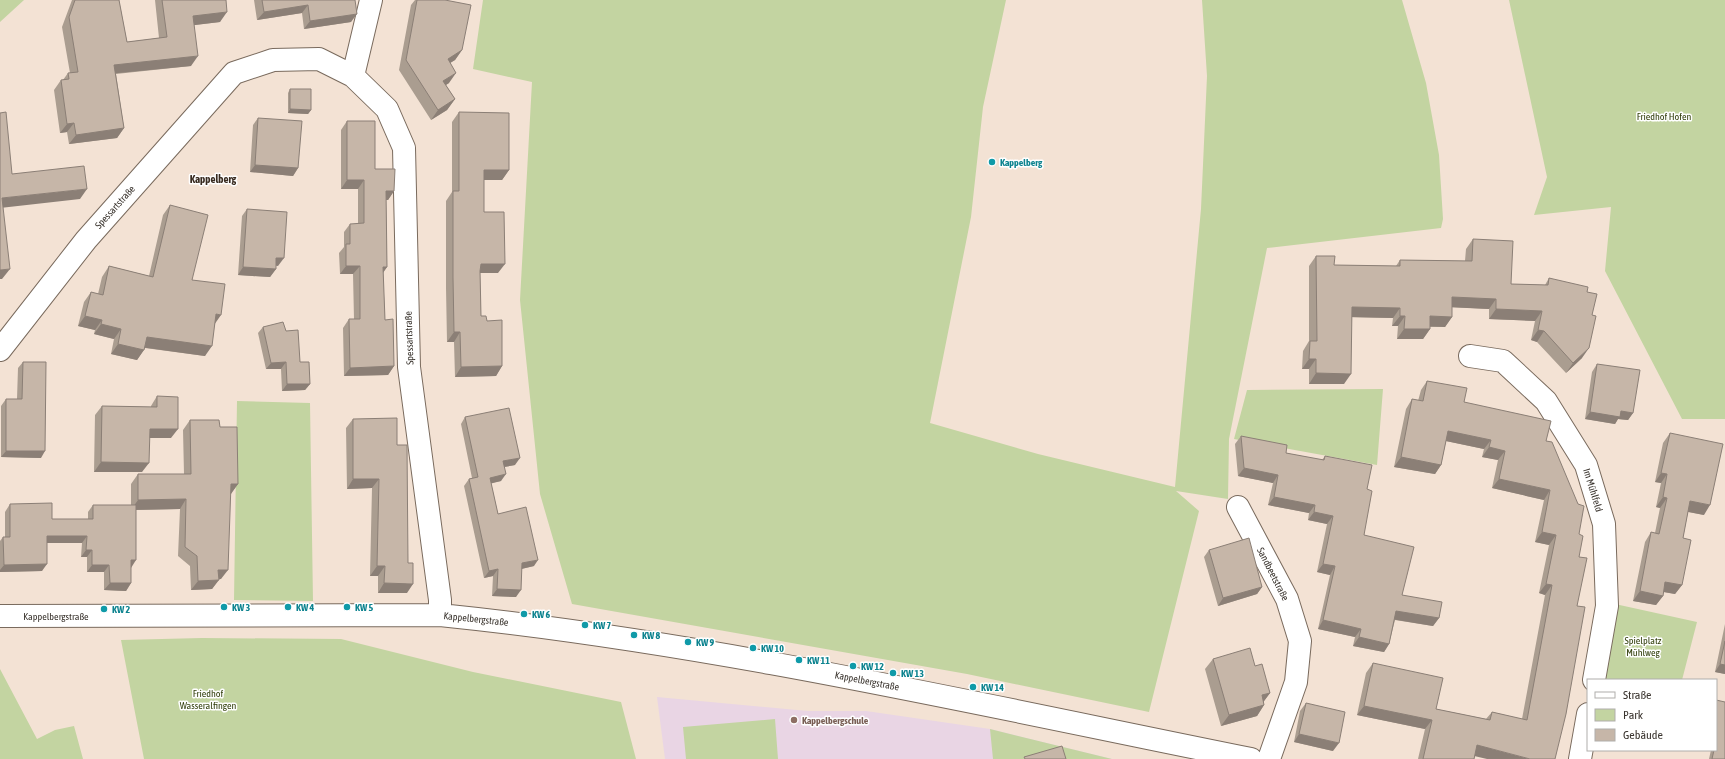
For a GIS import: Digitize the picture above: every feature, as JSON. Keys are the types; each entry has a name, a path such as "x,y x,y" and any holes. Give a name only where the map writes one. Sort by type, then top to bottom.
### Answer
{"street":[{"path":"353,76 371,0"},
{"name":"Spessartstraße","path":"0,350 86,240 234,73 273,60 319,59 353,76 387,109 404,148 409,367 440,600 440,615"},
{"name":"Im Mühlfeld","path":"1470,356 1502,361 1546,402 1586,465 1604,524 1607,606 1594,679"},
{"name":"Sandbeetstraße","path":"1238,507 1286,598 1300,640 1296,682 1268,759"},
{"name":"Kappelbergstraße","path":"0,616 440,615 493,620 684,649 840,675 1251,759"},
{"path":"1580,759 1587,720"}],"shaded area":[{"name":"Kappelbergschule","path":"657,697 808,711 866,711 990,729 1112,759 665,759"}],"green space":[{"path":"0,0 24,0 0,22"},
{"path":"483,0 1006,0 983,107 971,217 930,423 1038,454 1175,487 1201,209 1207,76 1202,0 1402,0 1426,83 1439,155 1443,219 1441,228 1267,248 1229,439 1228,499 1176,491 1199,511 1149,712 967,674 572,604 540,494 520,300 532,82 473,69"},
{"name":"Friedhof Hofen","path":"1509,0 1725,0 1725,419 1682,419 1605,271 1611,207 1534,215 1547,177"},
{"path":"1383,389 1377,465 1234,439 1247,390"},
{"path":"237,401 310,403 313,601 234,600"},
{"name":"Spielplatz Mühlweg","path":"1615,604 1697,622 1682,679 1602,679"},
{"name":"Friedhof Wasseralfingen","path":"202,638 341,639 473,672 621,702 636,759 144,759 121,640"},
{"path":"0,669 37,739 55,730 74,726 83,759 0,759"},
{"path":"775,719 778,759 686,759 683,727"},
{"path":"990,729 1112,759 993,759"}],"building":[{"path":"75,0 119,0 127,42 167,37 162,0 226,0 227,12 193,16 198,56 114,65 124,128 76,135 74,123 67,124 61,80 69,79 68,73 78,72 69,17"},
{"path":"262,0 355,0 357,14 310,21 308,5 264,12"},
{"path":"417,0 445,0 471,5 462,50 448,59 456,73 443,81 455,99 438,110 406,60"},
{"path":"290,89 311,89 311,110 290,109"},
{"path":"6,112 12,174 84,166 87,189 2,198 10,269 0,270 0,113"},
{"path":"459,112 509,113 509,170 484,170 484,212 504,212 505,264 481,264 480,271 481,316 486,316 487,321 502,320 502,366 461,367 460,332 454,332 453,191 459,191"},
{"path":"258,118 302,121 298,168 255,165"},
{"path":"347,121 375,121 375,169 395,169 394,191 386,191 387,267 383,267 385,320 393,319 394,366 350,368 349,319 360,319 360,266 346,266 346,244 350,244 350,224 364,223 364,180 347,180"},
{"path":"170,205 208,215 192,280 225,284 221,315 216,314 212,346 147,337 144,350 118,344 121,329 101,324 102,320 85,316 91,292 103,295 109,266 153,277"},
{"path":"247,209 287,212 284,258 276,258 276,269 243,267"},
{"path":"1473,239 1513,241 1511,284 1548,285 1549,278 1588,287 1587,292 1597,294 1592,315 1596,316 1589,348 1573,363 1544,331 1538,330 1542,311 1496,309 1496,299 1452,297 1452,317 1430,316 1430,329 1404,329 1405,316 1400,316 1400,308 1352,307 1351,374 1316,373 1316,359 1309,359 1310,341 1317,341 1316,256 1335,256 1334,265 1400,266 1400,260 1472,261"},
{"path":"283,322 286,331 298,330 300,362 309,362 310,384 287,384 286,362 271,363 263,327"},
{"path":"23,362 46,362 45,451 6,451 6,399 22,399"},
{"path":"1597,364 1640,370 1633,413 1621,411 1620,417 1590,412"},
{"path":"1427,381 1467,388 1464,402 1551,421 1546,441 1552,442 1578,504 1584,506 1579,534 1583,536 1579,557 1587,558 1577,606 1585,607 1566,714 1555,759 1530,759 1477,745 1474,759 1423,759 1432,720 1364,706 1373,663 1443,678 1436,709 1490,720 1492,712 1527,720 1552,585 1546,584 1556,535 1542,532 1550,490 1499,479 1505,451 1489,447 1491,440 1448,431 1441,465 1401,457 1412,399 1423,401"},
{"path":"157,396 178,397 178,429 150,429 149,463 101,462 102,406 157,407"},
{"path":"509,408 520,458 503,461 506,474 490,478 498,514 526,507 538,560 522,563 521,590 497,589 498,569 489,571 469,479 478,477 465,417"},
{"path":"397,418 397,445 407,445 408,563 413,563 413,584 384,583 385,566 377,566 379,479 353,479 353,419"},
{"path":"190,420 219,420 220,427 237,427 238,484 231,484 228,570 218,570 219,580 198,581 197,556 185,547 186,499 138,500 138,474 191,474"},
{"path":"1670,433 1723,444 1710,505 1690,501 1683,538 1691,540 1682,585 1665,582 1663,596 1640,591 1651,532 1659,534 1667,498 1663,497 1667,474 1661,473"},
{"path":"1241,436 1287,445 1286,453 1324,460 1325,456 1372,465 1367,489 1372,491 1364,535 1414,547 1402,595 1442,602 1439,618 1396,611 1389,644 1359,637 1361,629 1323,620 1335,566 1323,564 1333,516 1314,512 1315,505 1274,497 1278,475 1244,468"},
{"path":"52,503 52,519 93,519 93,505 136,505 136,560 131,560 131,583 110,583 109,565 92,565 92,550 86,550 87,536 47,536 47,564 4,565 3,537 10,537 10,504"},
{"path":"1249,538 1262,587 1223,598 1209,550"},
{"path":"1725,641 1725,665 1720,664"},
{"path":"1250,648 1255,666 1262,664 1270,693 1262,695 1264,705 1229,715 1213,659"},
{"path":"1717,700 1725,702 1725,759 1712,759 1714,751 1717,751"},
{"path":"1306,703 1345,712 1339,743 1299,734"},
{"path":"1062,746 1066,759 1025,759 1024,757"}],"place":[{"name":"Kappelberg","path":"992,162"},
{"name":"KW 3","path":"224,607"},
{"name":"KW 4","path":"288,607"},
{"name":"KW 5","path":"347,607"},
{"name":"KW 2","path":"104,609"},
{"name":"KW 6","path":"524,614"},
{"name":"KW 7","path":"585,625"},
{"name":"KW 8","path":"634,635"},
{"name":"KW 9","path":"688,642"},
{"name":"KW 10","path":"753,648"},
{"name":"KW 11","path":"799,660"},
{"name":"KW 12","path":"853,666"},
{"name":"KW 13","path":"893,673"},
{"name":"KW 14","path":"973,687"},
{"name":"Kappelbergschule","path":"794,720"}],"district":[{"name":"Kappelberg","path":"213,179"}]}
